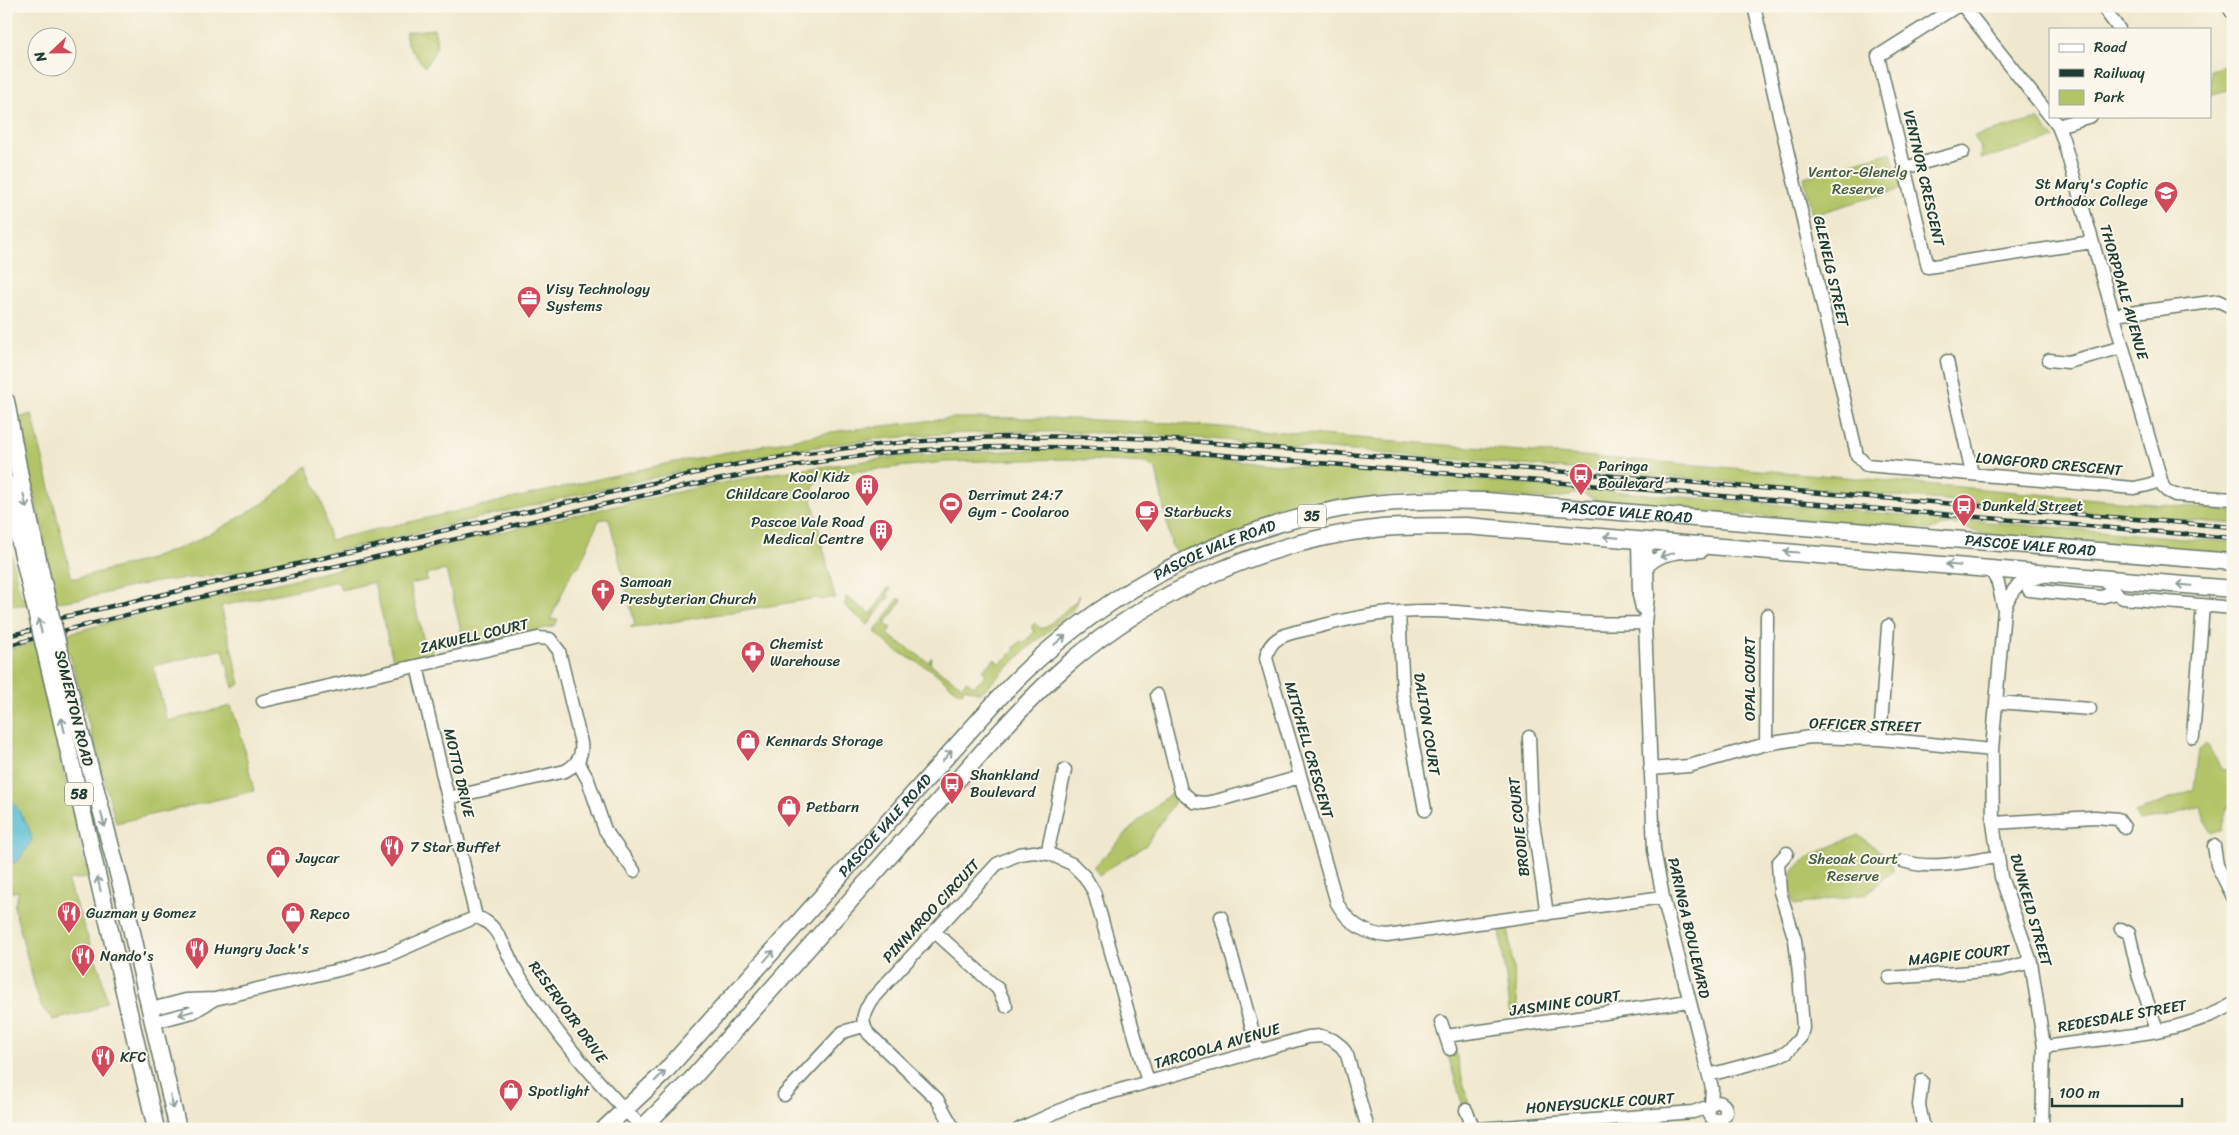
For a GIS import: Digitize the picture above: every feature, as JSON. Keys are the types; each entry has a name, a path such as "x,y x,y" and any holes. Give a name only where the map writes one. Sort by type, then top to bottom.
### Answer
{"main road":[{"name":"SOMERTON ROAD","path":"6,401 39,592 156,1129"},
{"name":"SOMERTON ROAD","path":"6,483 39,592"},
{"name":"PASCOE VALE ROAD","path":"604,1129 688,1046 1012,684 1041,656 1091,616 1128,592 1199,553 1269,527 1339,510 1404,502 1486,501 2230,563"},
{"path":"1642,540 1643,514"},
{"name":"PASCOE VALE ROAD","path":"643,1128 697,1074 991,742 1036,694 1066,666 1104,636 1182,588 1231,566 1269,553 1328,537 1406,527 1466,526 1990,568 2233,590"},
{"path":"2059,548 2053,555 2053,564 2064,572 2078,576"},
{"name":"SOMERTON ROAD","path":"53,656 121,885 178,1129"},
{"path":"974,726 991,742"},
{"path":"131,1020 152,1016"}],"street":[{"name":"GLENELG STREET","path":"1754,6 1857,455"},
{"name":"VENTNOR CRESCENT","path":"1957,6 1878,56 1928,266 2092,242"},
{"name":"THORPDALE AVENUE","path":"1963,6 2049,114"},
{"path":"2102,6 2118,28"},
{"path":"2228,6 2233,14"},
{"path":"2053,119 2066,118"},
{"name":"THORPDALE AVENUE","path":"2053,119 2114,315 2161,480"},
{"path":"1904,168 1963,152"},
{"path":"2114,315 2219,302 2233,308"},
{"path":"2049,360 2068,362 2123,347"},
{"path":"1947,361 1972,472"},
{"name":"LONGFORD CRESCENT","path":"1857,455 1866,464 2134,488 2140,488 2161,480"},
{"path":"2161,480 2165,490 2171,494 2233,499"},
{"name":"PARINGA BOULEVARD","path":"1642,540 1647,567 1646,623 1654,850 1663,897 1710,1081 1716,1113 1724,1129"},
{"name":"PARINGA BOULEVARD","path":"1642,540 1639,595 1646,623"},
{"path":"1647,567 1659,558 1673,553 1720,550 1723,547"},
{"name":"DUNKELD STREET","path":"1990,568 1998,583 2004,610"},
{"name":"DUNKELD STREET","path":"2042,1129 2044,1046 2031,962 2001,877 1997,857 1993,823 1992,750 2004,610 2008,596 2017,585 2053,574"},
{"path":"2104,579 2115,593 2129,599 2233,608"},
{"path":"2029,590 2101,597 2115,593"},
{"path":"2193,737 2203,605"},
{"name":"MITCHELL CRESCENT","path":"1646,623 1591,624 1433,611 1399,612 1363,616 1274,640 1268,648 1268,664 1337,903 1343,915 1364,930 1387,936 1663,897"},
{"name":"DALTON COURT","path":"1399,612 1403,693 1425,813"},
{"name":"OPAL COURT","path":"1766,744 1767,615"},
{"path":"1880,739 1888,626"},
{"name":"ZAKWELL COURT","path":"263,701 538,638 550,639 559,651 581,743 582,750 578,762"},
{"name":"MOTTO DRIVE","path":"417,666 476,917"},
{"path":"1157,693 1179,787 1185,796 1194,802 1216,801 1300,777"},
{"path":"1997,702 2090,710"},
{"name":"BRODIE COURT","path":"1528,735 1532,815 1547,914"},
{"name":"OFFICER STREET","path":"1650,769 1689,766 1766,744 1810,737 1880,739 1992,750"},
{"path":"448,798 565,771 578,762 588,780 605,830 634,871"},
{"path":"1047,854 1067,770"},
{"path":"1993,823 2095,816 2118,819 2124,826"},
{"path":"2214,846 2217,865 2233,897"},
{"name":"PINNAROO CIRCUIT","path":"863,1026 862,1018 871,1000 998,864 1019,854 1034,852 1047,854 1072,864 1086,878 1094,892 1148,1082"},
{"path":"1710,1081 1787,1052 1800,1038 1803,1028 1803,1009 1795,940 1778,882 1778,863 1787,853"},
{"path":"1903,861 1916,865 1933,866 1997,857"},
{"path":"1220,915 1258,1050"},
{"path":"152,1016 186,1000 215,999 390,955 476,917"},
{"name":"RESERVOIR DRIVE","path":"476,917 484,919 494,927 516,970 540,1006 589,1069 643,1128"},
{"path":"2121,929 2129,933 2138,977 2157,1030"},
{"path":"935,932 998,989 1005,1007"},
{"name":"MAGPIE COURT","path":"1889,978 1999,970 2031,962"},
{"name":"JASMINE COURT","path":"1446,1036 1689,1001"},
{"name":"REDESDALE STREET","path":"2044,1046 2157,1030 2198,1020 2233,1004"},
{"path":"1441,1022 1450,1050"},
{"path":"782,1097 843,1032 863,1026 937,1100 954,1129"},
{"name":"TARCOOLA AVENUE","path":"1019,1129 1082,1101 1258,1050 1308,1037 1321,1036 1333,1040 1342,1047 1347,1055 1368,1129"},
{"path":"1922,1081 1919,1105 1924,1129"},
{"path":"1466,1110 1474,1129"},
{"name":"HONEYSUCKLE COURT","path":"1480,1129 1693,1112 1716,1113"}],"green space":[{"path":"434,29 437,41 436,50 425,67 409,46 406,32"},
{"path":"2233,64 2233,88 2212,94 2212,69"},
{"path":"2038,119 2054,139 1980,159 1981,148 1974,136"},
{"name":"Ventor-Glenelg Reserve","path":"1891,152 1901,189 1812,215 1804,177"},
{"path":"32,414 72,579 150,559 192,543 270,499 307,466 323,506 330,540 665,464 838,431 954,418 1046,418 1170,423 1833,476 2233,511 2233,524 1197,438 1102,433 958,433 863,441 743,460 597,490 307,558 234,573 150,583 70,600 6,606 6,532 21,597 54,588 18,418"},
{"path":"1049,449 1206,458 2233,542 2233,555 1987,535 1965,528 1965,525 1952,524 1928,530 1604,504 1583,494 1571,494 1570,496 1546,499 1460,493 1417,493 1373,497 1180,556 1172,548 1156,469 1147,463 1069,459 944,462 825,475 815,483 811,495 835,598 821,600 818,598 635,628 630,627 635,625 609,518 599,520 579,566 572,571 550,620 558,619 555,625 550,627 465,647 446,570 426,574 427,580 410,584 424,642 432,641 432,656 394,664 374,582 341,590 338,581 221,606 240,684 233,688 223,649 153,666 167,721 231,706 240,732 254,791 116,823 69,652 37,660 88,878 67,880 100,971 107,1001 91,1011 53,1020 42,1007 14,907 19,891 6,893 6,650 137,615 672,493 767,474 904,456"},
{"path":"889,587 891,589 887,594 889,596 868,625 845,606 846,597 871,614"},
{"path":"1079,595 1073,610 1027,649 981,693 965,688 962,693 957,691 932,670 895,650 876,633 876,630 899,598 902,600 885,624 891,628 887,634 928,662 932,657 930,664 962,686 966,681 974,686 986,675 982,670 995,659 999,664 1015,650 1013,648 1021,641 1023,643 1035,632 1031,627 1035,623 1040,628 1045,628 1076,601"},
{"path":"2207,744 2222,770 2233,768 2233,805 2228,805 2221,831 2210,832 2200,806 2175,815 2139,821 2135,813 2194,789 2199,750"},
{"path":"1171,793 1176,800 1146,845 1099,875 1094,867 1135,824"},
{"name":"Sheoak Court Reserve","path":"1858,835 1891,859 1893,871 1866,894 1794,905 1789,882 1792,873 1798,866 1828,847"},
{"path":"1508,929 1519,1015 1511,1016 1500,931"},
{"path":"1455,1050 1470,1109 1464,1110 1447,1052"}],"water":[{"path":"6,790 29,828 32,840 18,861 7,865"}],"railway":[{"path":"51,620 718,468 836,449 953,439 1070,437 1189,441 2233,527"},
{"path":"6,646 222,592 657,492 822,461 920,450 961,448 1044,447 1210,454 2233,538"},
{"path":"6,636 61,624"}],"place":[{"name":"St Mary's Coptic Orthodox College","path":"2166,214"},
{"name":"Visy Technology Systems","path":"529,319"},
{"name":"Paringa Boulevard","path":"1581,496"},
{"name":"Kool Kidz Childcare Coolaroo","path":"867,507"},
{"name":"Derrimut 24:7 Gym - Coolaroo","path":"951,525"},
{"name":"Dunkeld Street","path":"1964,527"},
{"name":"Starbucks","path":"1147,533"},
{"name":"Pascoe Vale Road Medical Centre","path":"881,552"},
{"name":"Samoan Presbyterian Church","path":"603,612"},
{"name":"Chemist Warehouse","path":"753,674"},
{"name":"Kennards Storage","path":"748,762"},
{"name":"Shankland Boulevard","path":"952,805"},
{"name":"Petbarn","path":"789,828"},
{"name":"7 Star Buffet","path":"392,868"},
{"name":"Jaycar","path":"278,879"},
{"name":"Guzman y Gomez","path":"69,934"},
{"name":"Repco","path":"293,935"},
{"name":"Hungry Jack's","path":"197,970"},
{"name":"Nando's","path":"83,977"},
{"name":"KFC","path":"103,1078"},
{"name":"Spotlight","path":"511,1112"}]}
